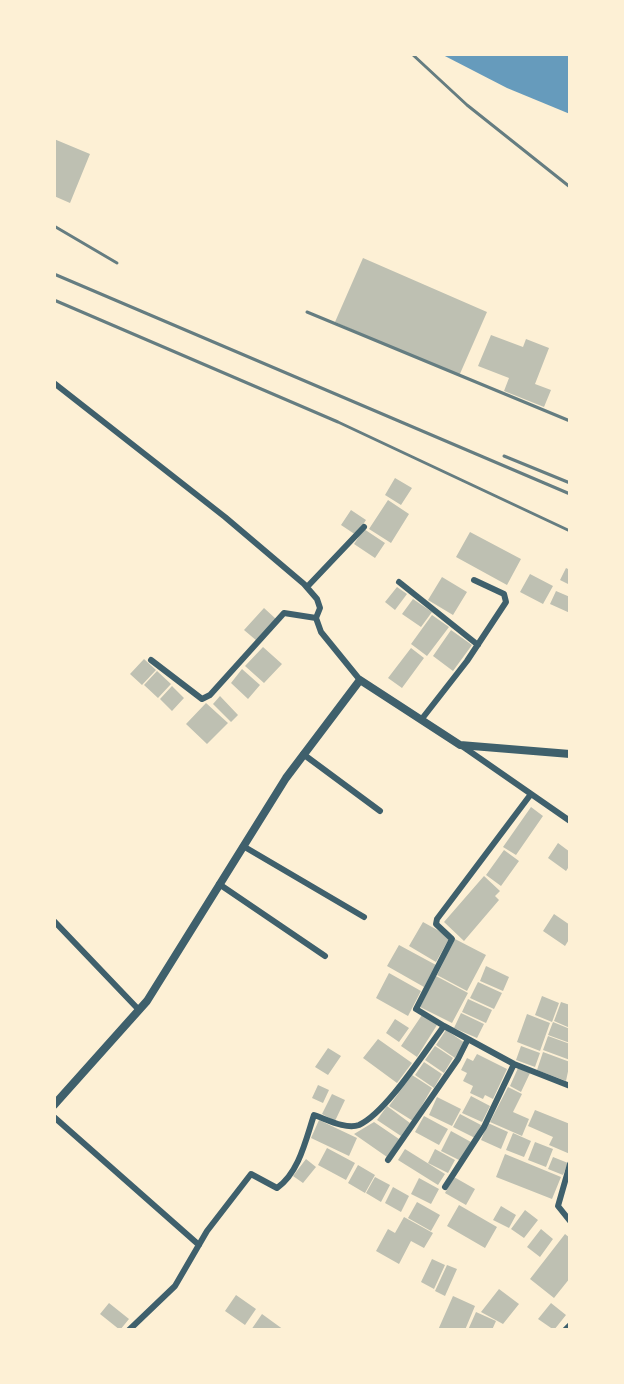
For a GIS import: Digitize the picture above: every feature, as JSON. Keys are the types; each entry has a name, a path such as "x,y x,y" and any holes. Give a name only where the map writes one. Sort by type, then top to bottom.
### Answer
{"street":[{"path":"54,383 225,517 307,587 320,608 316,618 321,632 360,680 570,821"},
{"path":"307,587 364,527"},
{"path":"421,720 478,645 507,599 504,594 474,580"},
{"path":"399,582 478,645"},
{"path":"152,660 202,699 210,695 284,613 316,618"},
{"path":"54,1105 147,1001 303,754 360,680"},
{"path":"460,745 570,754"},
{"path":"303,754 380,811"},
{"path":"531,794 437,920 435,924 452,939 416,1009 514,1064 570,1086"},
{"path":"243,846 364,917"},
{"path":"219,884 325,956"},
{"path":"54,921 139,1010"},
{"path":"133,1329 174,1286 199,1245 251,1174 277,1188 287,1181 300,1156 314,1114 347,1126 358,1125 382,1107 444,1026"},
{"path":"388,1160 458,1059 468,1039"},
{"path":"445,1186 484,1127 514,1064"},
{"path":"54,1117 199,1245"},
{"path":"570,1164 558,1206 570,1221"},
{"path":"566,1330 570,1325"}],"water":[{"path":"441,54 570,54 570,114 507,88"}],"building":[{"path":"54,139 90,154 70,203 54,196"},
{"path":"363,258 487,312 459,376 335,322"},
{"path":"491,335 523,347 526,339 549,348 535,384 551,390 544,407 504,391 509,378 478,366"},
{"path":"395,478 412,488 401,505 385,495"},
{"path":"388,500 409,514 391,543 369,529"},
{"path":"351,510 366,520 356,535 341,525"},
{"path":"364,529 385,543 375,558 354,544"},
{"path":"470,532 521,559 507,585 456,557"},
{"path":"566,568 570,570 570,585 560,580"},
{"path":"530,574 553,586 543,604 520,592"},
{"path":"442,577 467,592 453,615 428,600"},
{"path":"397,587 407,594 395,610 385,602"},
{"path":"556,591 570,597 570,613 550,604"},
{"path":"413,599 432,612 421,627 402,614"},
{"path":"264,608 276,619 257,641 244,630"},
{"path":"432,615 449,627 427,656 411,644"},
{"path":"451,630 472,645 453,671 433,656"},
{"path":"263,647 282,664 264,683 245,666"},
{"path":"411,648 424,658 402,688 388,678"},
{"path":"144,659 156,670 142,685 130,674"},
{"path":"242,669 260,685 248,699 231,683"},
{"path":"157,671 171,684 158,698 144,685"},
{"path":"172,686 184,698 172,711 160,699"},
{"path":"220,696 238,715 231,722 213,704"},
{"path":"206,703 228,723 207,744 186,724"},
{"path":"531,807 543,816 516,855 503,847"},
{"path":"558,843 570,852 570,865 566,871 548,858"},
{"path":"504,850 519,861 501,886 486,875"},
{"path":"484,876 500,891 495,896 499,900 464,941 444,922"},
{"path":"554,914 570,925 570,938 565,946 543,931"},
{"path":"423,922 450,937 436,962 409,946"},
{"path":"455,939 486,955 467,991 437,975"},
{"path":"399,945 436,965 424,987 387,966"},
{"path":"486,966 509,977 503,991 480,981"},
{"path":"389,973 421,991 408,1016 376,998"},
{"path":"436,976 468,993 452,1023 420,1007"},
{"path":"478,982 502,993 494,1009 470,998"},
{"path":"542,996 559,1003 552,1022 535,1015"},
{"path":"468,999 492,1010 486,1023 462,1012"},
{"path":"561,1002 570,1005 570,1028 554,1021"},
{"path":"461,1013 484,1024 477,1038 454,1028"},
{"path":"527,1014 550,1023 540,1051 517,1042"},
{"path":"422,1015 437,1025 417,1057 401,1046"},
{"path":"395,1019 409,1028 399,1042 386,1033"},
{"path":"553,1022 570,1029 570,1043 548,1035"},
{"path":"446,1030 465,1043 455,1058 436,1045"},
{"path":"548,1036 570,1044 570,1060 543,1050"},
{"path":"378,1039 412,1063 397,1083 363,1058"},
{"path":"435,1046 453,1058 444,1073 425,1060"},
{"path":"521,1046 540,1053 535,1067 516,1060"},
{"path":"328,1048 341,1056 328,1075 315,1067"},
{"path":"543,1052 570,1062 566,1081 537,1070"},
{"path":"477,1054 507,1069 493,1099 485,1095 483,1099 470,1093 473,1086 463,1081 467,1073 461,1070 467,1058 473,1061"},
{"path":"424,1062 442,1074 434,1088 415,1075"},
{"path":"518,1068 530,1073 521,1092 510,1086"},
{"path":"412,1075 432,1088 413,1121 389,1106"},
{"path":"318,1085 329,1090 323,1103 312,1098"},
{"path":"508,1087 522,1094 513,1112 529,1119 522,1136 490,1122"},
{"path":"332,1094 345,1100 335,1121 322,1114"},
{"path":"471,1096 490,1106 482,1122 462,1113"},
{"path":"437,1097 461,1109 452,1126 429,1115"},
{"path":"387,1106 410,1123 401,1136 377,1120"},
{"path":"535,1110 570,1124 570,1154 549,1145 553,1137 528,1126"},
{"path":"460,1114 481,1125 475,1138 453,1127"},
{"path":"424,1116 448,1129 439,1145 415,1132"},
{"path":"319,1120 357,1138 349,1156 311,1138"},
{"path":"374,1122 399,1139 387,1157 354,1134"},
{"path":"488,1123 508,1132 501,1149 481,1140"},
{"path":"451,1131 471,1142 461,1161 441,1151"},
{"path":"513,1133 531,1141 524,1157 506,1150"},
{"path":"535,1142 553,1149 546,1167 528,1160"},
{"path":"327,1148 355,1163 346,1180 318,1165"},
{"path":"405,1149 445,1174 438,1185 398,1160"},
{"path":"435,1149 455,1160 448,1173 428,1163"},
{"path":"505,1154 561,1177 552,1199 496,1177"},
{"path":"553,1157 568,1163 563,1175 548,1169"},
{"path":"306,1159 316,1167 303,1183 293,1176"},
{"path":"358,1165 375,1175 365,1193 348,1183"},
{"path":"375,1177 390,1185 381,1202 366,1193"},
{"path":"454,1177 475,1189 466,1205 445,1193"},
{"path":"419,1178 439,1189 431,1204 411,1194"},
{"path":"393,1187 409,1196 401,1212 385,1203"},
{"path":"417,1202 440,1215 431,1231 408,1218"},
{"path":"459,1205 497,1227 485,1248 447,1226"},
{"path":"501,1206 516,1215 509,1228 493,1220"},
{"path":"525,1210 538,1220 524,1238 511,1229"},
{"path":"404,1217 433,1233 424,1248 411,1241 399,1264 376,1251 388,1229 395,1233"},
{"path":"541,1229 553,1239 540,1257 527,1247"},
{"path":"565,1234 570,1238 570,1278 554,1298 530,1279"},
{"path":"432,1259 445,1265 434,1289 421,1282"},
{"path":"447,1265 457,1269 445,1296 435,1291"},
{"path":"499,1289 519,1304 503,1324 481,1312"},
{"path":"236,1295 256,1309 245,1325 225,1311"},
{"path":"453,1296 475,1306 465,1330 438,1330"},
{"path":"109,1303 129,1319 120,1330 100,1314"},
{"path":"551,1303 566,1315 554,1330 538,1319"},
{"path":"476,1312 496,1321 492,1330 468,1330"},
{"path":"262,1314 284,1330 251,1330"}],"railway":[{"path":"412,54 467,105 570,187"},
{"path":"54,226 117,263"},
{"path":"54,274 570,494"},
{"path":"54,300 338,422 570,531"},
{"path":"307,312 570,421"},
{"path":"504,456 570,483"}]}
